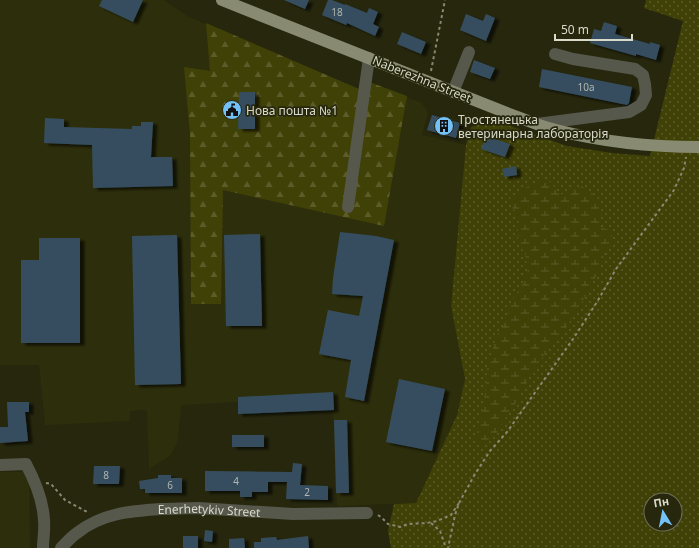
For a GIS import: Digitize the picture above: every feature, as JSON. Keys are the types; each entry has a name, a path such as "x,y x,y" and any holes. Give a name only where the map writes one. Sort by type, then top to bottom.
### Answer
{"main road":[{"name":"Naberezhna Street","path":"222,0 453,92 555,130 581,136 640,145 696,147"}],"street":[{"path":"453,92 469,52"},
{"path":"537,124 629,112 641,105 646,95 646,84 643,75 635,69 574,59 555,54"},
{"path":"348,207 369,58"},
{"path":"0,465 26,464 35,481 40,496 44,520 43,548"},
{"name":"Enerhetykiv Street","path":"62,548 76,533 86,527 97,521 126,512 198,508 293,514 367,513"}],"path":[{"path":"428,82 445,0"},
{"path":"367,513 375,514 388,524 400,527 408,524 437,521 451,515 490,451 507,432 561,356 597,302 616,269 674,190 684,168 687,154 696,147"},
{"path":"35,481 51,484 65,500 91,514"},
{"path":"447,548 459,502"},
{"path":"431,522 440,531 447,548"}],"shaded area":[{"path":"0,0 164,0 187,16 359,89 372,83 422,103 428,113 422,135 466,145 451,306 465,379 457,415 416,503 337,506 333,410 238,414 238,402 181,405 178,441 170,456 149,469 147,410 130,411 130,421 45,425 39,365 0,365"},
{"path":"0,472 29,472 30,548 0,548"}],"green space":[{"path":"646,0 699,0 699,548 391,548 388,531 394,504 416,503 457,415 465,379 451,306 466,145 471,127 493,119 567,146 612,153 650,156 683,21 644,8"},
{"path":"206,23 359,89 362,80 407,96 384,226 223,190 221,304 191,304 190,134 184,67 210,71"},
{"path":"543,180 551,182 560,195 582,186 587,191 596,195 601,211 600,227 612,232 611,247 604,255 600,269 560,338 549,347 539,363 532,369 518,400 510,410 496,434 482,444 478,445 475,442 483,407 487,368 496,337 507,319 511,302 523,283 528,270 525,254 518,242 518,222 515,211 509,203 511,196 519,195 530,184"}],"building":[{"path":"102,0 143,0 133,22 99,6"},
{"path":"284,0 309,0 305,9"},
{"path":"328,0 345,4 367,13 369,8 378,12 373,24 379,27 375,36 347,23 346,25 322,15"},
{"path":"466,14 483,21 486,14 495,18 486,41 460,30"},
{"path":"604,22 617,26 615,34 650,44 650,42 660,45 656,60 590,43 594,29 601,31"},
{"path":"402,32 426,42 421,54 397,44"},
{"path":"474,60 495,68 490,79 470,72"},
{"path":"542,69 632,87 629,103 627,105 539,87"},
{"path":"239,92 255,92 255,129 238,129"},
{"name":"Тростянецька ветеринарна лабораторія","path":"432,115 460,123 456,138 427,130"},
{"path":"45,118 64,119 64,127 132,129 132,126 141,126 141,122 153,122 151,157 172,157 173,186 93,188 92,145 44,143"},
{"path":"486,136 510,144 505,157 481,149"},
{"path":"516,166 517,175 504,177 502,169"},
{"path":"340,232 376,236 394,240 364,401 345,397 351,360 319,354 328,310 359,316 363,296 332,294"},
{"path":"260,234 262,326 226,326 224,235"},
{"path":"177,235 181,384 135,385 132,236"},
{"path":"39,238 80,238 80,343 21,343 21,260 39,260"},
{"path":"399,379 445,389 432,451 386,442"},
{"path":"333,392 334,410 238,414 238,397"},
{"path":"7,402 29,402 29,412 25,412 28,441 0,443 0,427 8,427"},
{"path":"334,420 347,420 349,493 336,493"},
{"path":"232,435 264,435 264,447 232,447"},
{"path":"293,463 302,464 300,485 328,486 328,500 286,499 287,482 268,482 268,492 252,492 252,497 240,497 240,491 205,491 205,471 292,472"},
{"path":"94,466 120,466 119,484 93,484"},
{"path":"158,475 171,475 171,478 182,478 182,493 145,493 145,489 140,489 139,481 158,478"},
{"path":"205,530 213,531 212,542 204,541"},
{"path":"183,536 198,536 198,548 183,548"},
{"path":"308,536 309,548 254,548 254,542 261,542 261,538 276,537 277,540"},
{"path":"244,538 245,548 229,548 229,539"}],"place":[{"name":"Нова пошта №1","path":"232,110"},
{"name":"Тростянецька ветеринарна лабораторія","path":"444,126"}]}
